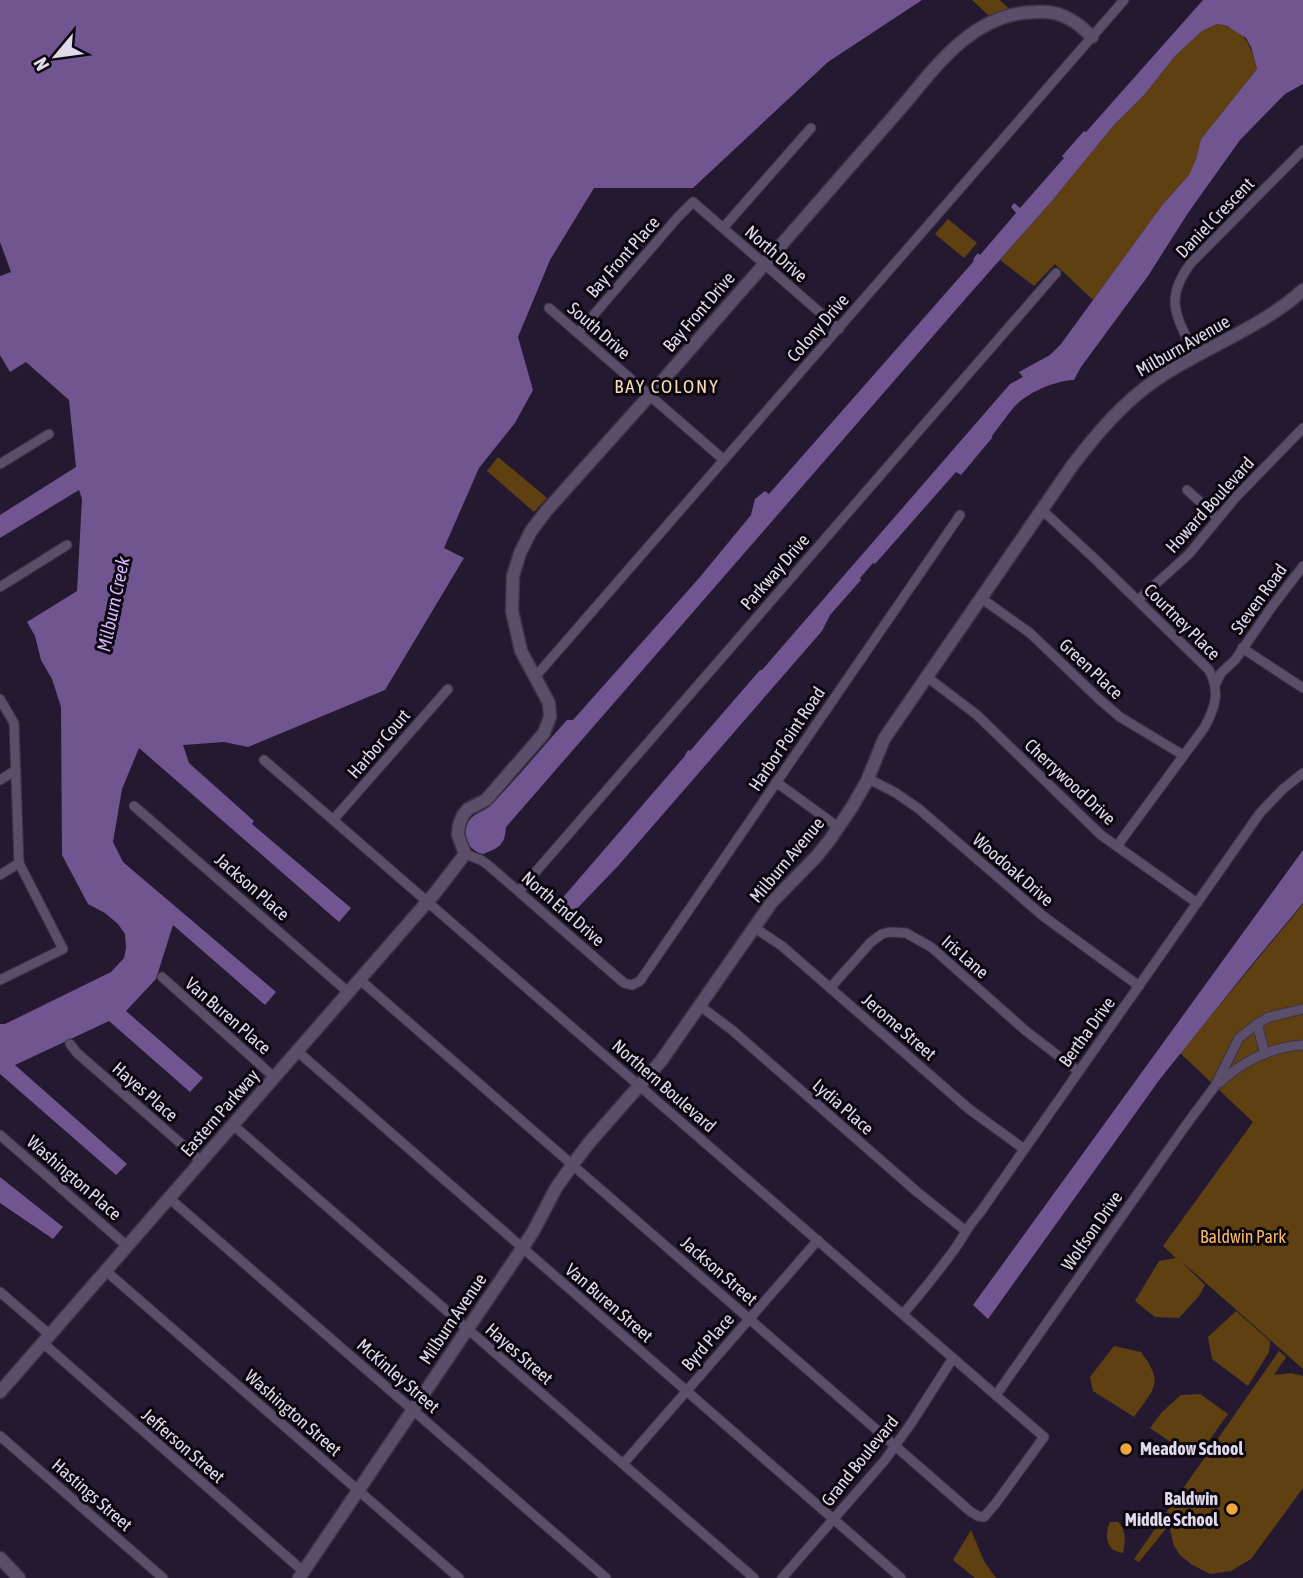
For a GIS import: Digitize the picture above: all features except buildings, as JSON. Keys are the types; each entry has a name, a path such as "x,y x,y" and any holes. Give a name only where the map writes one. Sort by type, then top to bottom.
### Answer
{"street":[{"name":"Colony Drive","path":"535,677 1124,0"},
{"name":"Bay Front Drive","path":"465,854 458,835 463,815 468,809 486,800 544,733 550,717 549,703 522,651 512,611 513,576 520,553 531,531 547,510 934,68 971,33 997,19 1022,12 1048,11 1071,19 1093,37"},
{"path":"723,228 811,128"},
{"name":"Daniel Crescent","path":"1196,356 1176,311 1175,294 1181,277 1191,262 1303,150"},
{"name":"North Drive","path":"693,202 839,328"},
{"name":"Bay Front Place","path":"578,333 693,202"},
{"name":"Parkway Drive","path":"519,891 1056,273"},
{"name":"Milburn Avenue","path":"301,1575 533,1232 556,1188 573,1164 661,1061 772,902 816,857 852,807 867,781 884,739 1097,433 1136,394 1196,356 1261,322 1303,290"},
{"name":"South Drive","path":"549,308 724,460"},
{"name":"Howard Boulevard","path":"1138,600 1189,554 1236,497 1303,428"},
{"path":"0,464 49,434"},
{"path":"1186,491 1218,518"},
{"name":"Courtney Place","path":"1042,510 1209,670 1216,683 1212,715 1117,846"},
{"name":"Harbor Point Road","path":"640,981 960,515"},
{"path":"0,587 68,545"},
{"name":"Steven Road","path":"1216,683 1303,566"},
{"name":"Green Place","path":"981,598 1030,633 1120,717 1184,755"},
{"path":"1242,648 1303,688"},
{"name":"Cherrywood Drive","path":"927,677 976,715 1090,825 1197,904"},
{"name":"Harbor Court","path":"333,820 448,689"},
{"path":"0,699 14,723 19,863 63,949 0,980"},
{"name":"Northern Boulevard","path":"264,760 1044,1437"},
{"path":"0,780 16,770"},
{"name":"Bertha Drive","path":"903,1314 967,1231 1260,813 1303,773"},
{"name":"Woodoak Drive","path":"867,778 919,809 1043,916 1139,986"},
{"path":"776,782 838,827"},
{"name":"Jackson Place","path":"134,806 348,992"},
{"name":"North End Drive","path":"465,854 488,865 624,983 632,985 640,981"},
{"name":"Eastern Parkway","path":"0,1392 453,872 465,854"},
{"path":"0,875 19,863"},
{"name":"Jerome Street","path":"755,928 782,946 969,1109 1024,1149"},
{"name":"Iris Lane","path":"830,988 871,942 890,932 906,933 931,947 1026,1031 1078,1071"},
{"name":"Van Buren Place","path":"162,978 274,1077"},
{"name":"Jackson Street","path":"359,979 971,1512 984,1517 1044,1437"},
{"name":"Lydia Place","path":"700,1006 732,1030 916,1191 967,1231"},
{"name":"Wolfson Drive","path":"996,1395 1215,1086 1240,1038 1269,1017 1303,1009"},
{"path":"1257,1024 1265,1054"},
{"name":"Hayes Place","path":"70,1044 201,1161"},
{"name":"Wolfson Drive","path":"1215,1086 1235,1069 1265,1054 1303,1045"},
{"name":"Van Buren Street","path":"297,1051 901,1578"},
{"name":"Hayes Street","path":"233,1125 754,1578"},
{"name":"Washington Place","path":"0,1135 127,1246"},
{"name":"McKinley Street","path":"169,1198 606,1578"},
{"name":"Byrd Place","path":"623,1464 818,1240"},
{"name":"Washington Street","path":"106,1271 459,1578"},
{"name":"Jefferson Street","path":"0,1292 46,1339 301,1575"},
{"name":"Grand Boulevard","path":"782,1578 885,1460 953,1358"},
{"name":"Hastings Street","path":"0,1436 163,1578"},
{"path":"0,1558 19,1578"}],"green space":[{"path":"972,0 1000,0 1009,9 989,16"},
{"path":"1217,24 1241,34 1249,45 1257,69 1201,139 1189,175 1163,204 1093,300 1055,264 1034,286 1000,260 1175,56 1202,31"},
{"path":"948,219 977,243 964,258 935,234"},
{"path":"498,457 547,498 534,512 487,471"},
{"name":"Baldwin Park","path":"1303,904 1303,1369 1181,1261 1205,1285 1179,1318 1155,1317 1135,1301 1159,1261 1176,1258 1163,1246 1253,1122 1180,1053"},
{"path":"1236,1311 1270,1341 1269,1352 1248,1386 1212,1359 1208,1337"},
{"path":"1114,1346 1141,1352 1155,1379 1151,1392 1134,1417 1093,1391 1090,1377"},
{"name":"Baldwin Middle School","path":"1279,1351 1286,1357 1274,1375 1291,1373 1303,1376 1303,1488 1251,1559 1231,1571 1210,1574 1191,1564 1174,1546 1169,1525 1139,1562 1134,1559"},
{"path":"1200,1394 1228,1414 1200,1453 1191,1456 1150,1428 1162,1412 1181,1395"},
{"path":"1110,1522 1118,1522 1123,1529 1123,1553 1112,1549 1108,1543"},
{"path":"971,1530 984,1561 996,1578 975,1578 953,1560"}],"water":[{"name":"Milburn Creek","path":"0,0 922,0 828,62 693,188 594,188 550,260 518,337 533,390 515,423 479,468 444,548 464,558 385,690 248,747 224,742 183,745 189,763 254,821 252,824 351,908 339,922 139,748 122,789 113,842 123,862 276,992 265,1005 173,925 156,979 126,1011 203,1078 190,1092 109,1021 15,1065 127,1164 116,1175 0,1074 0,1024 5,1024 111,972 124,958 126,948 125,934 105,913 88,904 62,855 61,707 52,679 41,660 35,636 27,622 77,591 82,499 79,490 0,538 0,515 76,467 69,400 26,362 10,372 0,355 0,276 11,272 0,242"},
{"path":"1203,0 1303,0 1303,84 1285,94 1240,140 1074,380 1044,388 1017,404 961,475 956,472 860,578 830,615 822,631 618,866 566,920 553,909 688,750 690,751 762,670 1010,384 1023,377 1019,372 1050,355 1061,344 1163,204 1189,175 1201,139 1257,69 1246,38 1227,26 1217,24 1202,31 1175,56 1145,94 1114,125 1051,202 506,827 500,845 483,854 474,850 466,835 471,818 491,805 567,720 573,720 700,577 751,515 755,499 765,491 769,494 973,262 978,253 980,255 1016,213 1011,207 1014,203 1020,208 1064,158 1062,156"},
{"path":"1303,850 1303,903 1160,1079 988,1319 973,1305"},
{"path":"0,1177 63,1227 53,1239 0,1203"}],"place":[{"name":"Meadow School","path":"1126,1449"},
{"name":"Baldwin Middle School","path":"1232,1509"}],"district":[{"name":"BAY COLONY","path":"667,386"}]}
